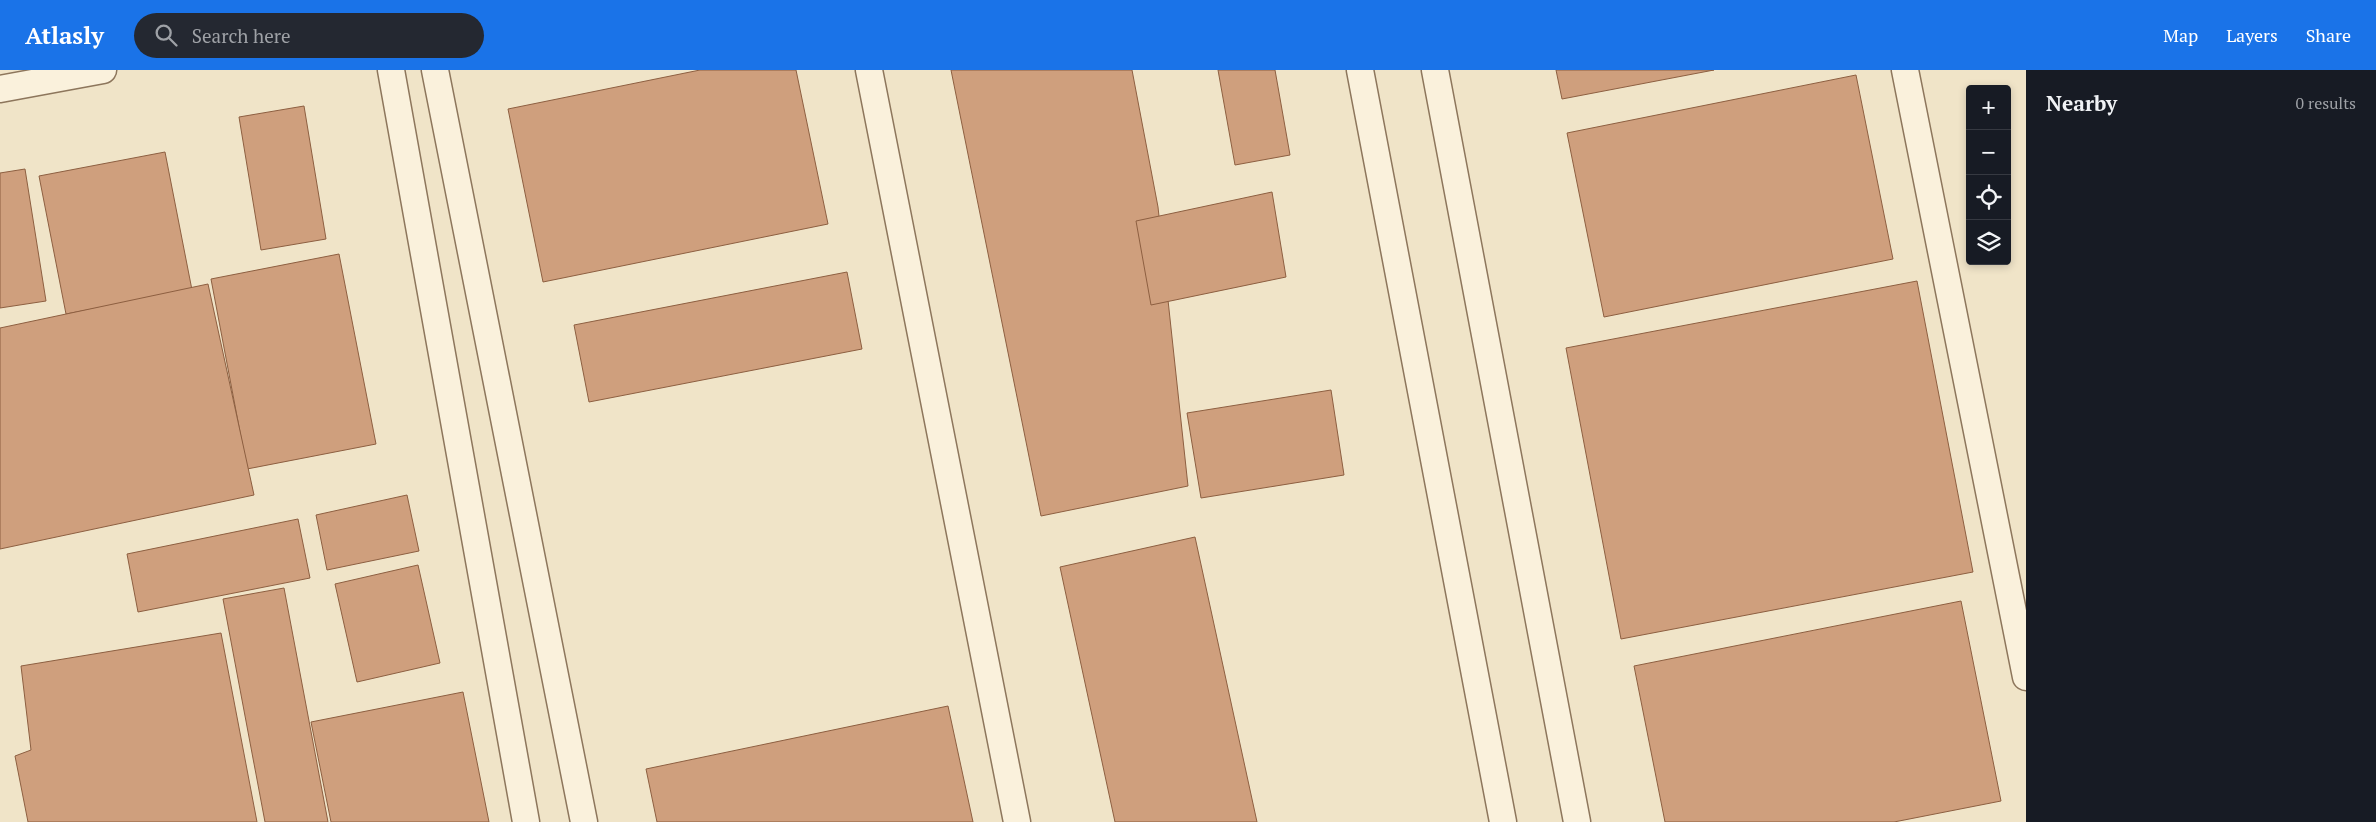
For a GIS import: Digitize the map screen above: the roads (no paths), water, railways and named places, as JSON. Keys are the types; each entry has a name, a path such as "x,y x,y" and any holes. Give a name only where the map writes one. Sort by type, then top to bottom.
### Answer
{"street":[{"path":"0,89 103,70"},
{"path":"391,70 526,822"},
{"path":"435,70 584,822"},
{"path":"869,70 1017,822"},
{"path":"1360,70 1503,822"},
{"path":"1436,70 1576,822"},
{"path":"1905,70 2026,678"}]}
